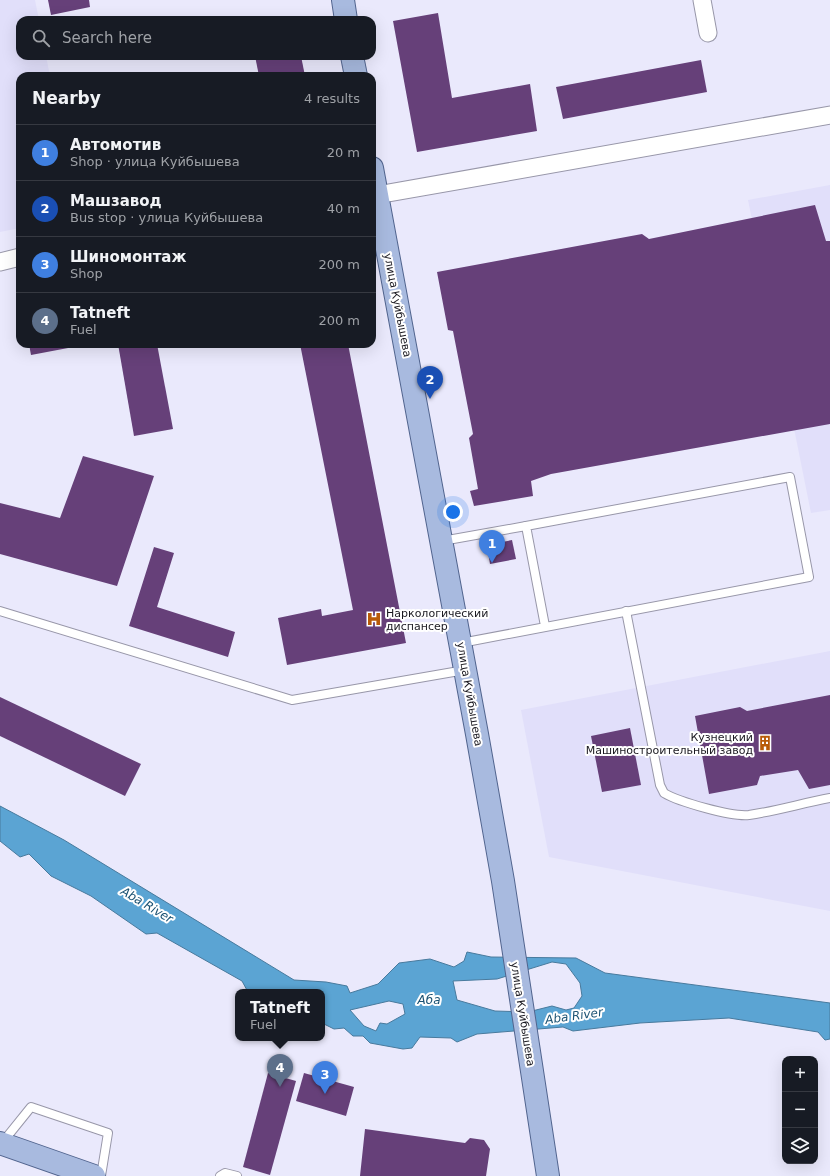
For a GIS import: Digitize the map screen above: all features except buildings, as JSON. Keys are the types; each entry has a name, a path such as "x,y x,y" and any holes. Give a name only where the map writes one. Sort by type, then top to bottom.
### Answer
{"main road":[{"path":"343,0 345,16"},
{"path":"353,60 355,72"},
{"name":"улица Куйбышева","path":"376,192 442,541 503,881 548,1176"},
{"path":"1,1143 94,1176"}],"street":[{"path":"702,0 708,33"},
{"path":"376,181 830,115"},
{"path":"0,262 16,258"}],"lane":[{"path":"442,541 790,477 809,577 460,643"},
{"path":"526,526 545,626"},
{"path":"0,611 292,700 465,670"},
{"path":"626,611 660,785 664,794 688,804 733,814 748,815 830,798"},
{"path":"1,1143 31,1107 108,1133 101,1176"},
{"path":"220,1176 225,1173 237,1176"}],"shaded area":[{"path":"0,0 35,0 38,16 16,16 16,60 47,60 49,72 16,72 16,229 0,232"},
{"path":"830,185 830,510 811,513 748,200"},
{"path":"830,651 830,911 549,857 521,710"}],"water":[{"path":"0,806 64,840 294,980 326,982 347,986 350,993 378,984 399,963 430,959 454,967 464,961 467,952 491,957 576,958 605,973 830,1003 830,1039 825,1040 818,1032 729,1018 640,1023 573,1031 563,1027 477,1034 457,1042 451,1038 420,1037 412,1048 403,1049 370,1043 363,1036 353,1036 344,1028 334,1029 325,1024 325,989 246,989 242,981 157,933 146,934 91,896 51,876 29,854 20,857 0,841","holes":["552,962 566,964 580,983 582,996 574,1008 566,1010 552,1006 528,1012 495,1011 457,1000 453,981 497,979","389,1001 403,1004 405,1014 387,1024 380,1023 376,1031 364,1026 350,1010"]}],"place":[{"name":"Машзавод","path":"430,399"},
{"name":"Автомотив","path":"492,563"},
{"name":"Наркологический диспансер","path":"374,619"},
{"name":"Кузнецкий Машиностроительный завод","path":"765,743"},
{"name":"Tatneft","path":"280,1087"},
{"name":"Шиномонтаж","path":"325,1094"}],"water label":[{"name":"Aba River","path":"147,905"},
{"name":"Аба","path":"429,1000"},
{"name":"Aba River","path":"574,1016"}]}
